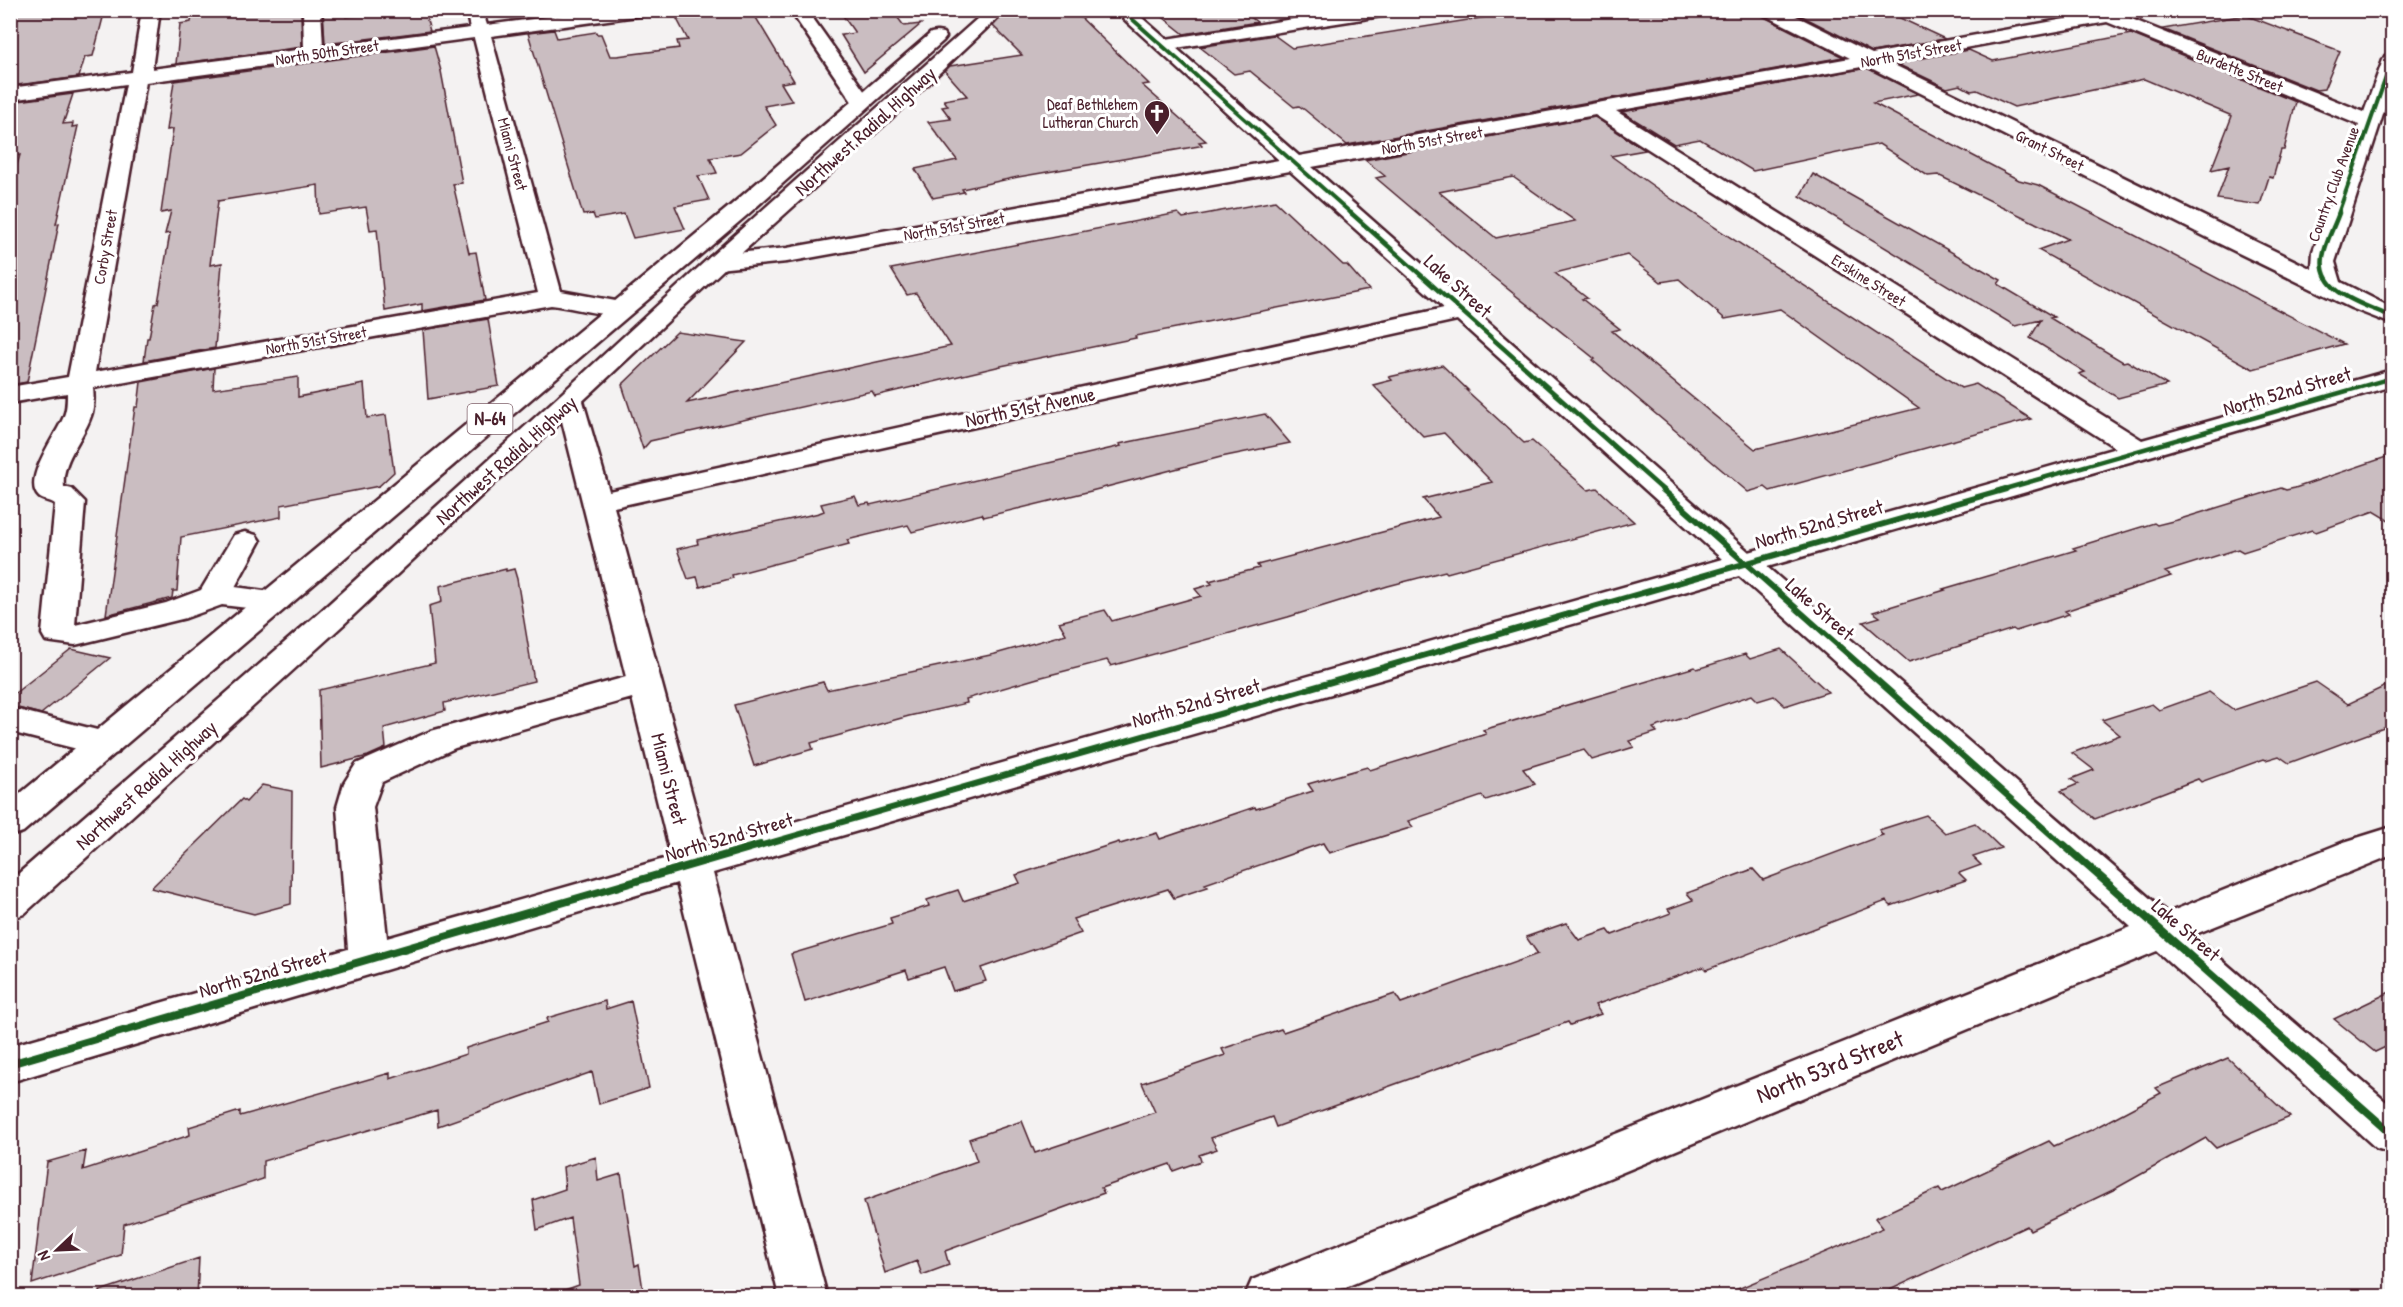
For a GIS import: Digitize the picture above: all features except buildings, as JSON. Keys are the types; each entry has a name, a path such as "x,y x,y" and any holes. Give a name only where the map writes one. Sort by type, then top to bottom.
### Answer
{"street":[{"name":"Corby Street","path":"151,10 143,69 135,85 80,382 79,412 72,429 51,463 48,479 50,492 62,495 70,502 58,634 75,635 142,620 213,597"},
{"path":"312,10 314,54"},
{"name":"Miami Street","path":"474,10 551,298"},
{"path":"798,10 862,102"},
{"name":"Northwest Radial Highway","path":"10,823 621,309 862,102 964,10"},
{"name":"Northwest Radial Highway","path":"10,904 323,626 570,402 718,262 876,123 998,10"},
{"name":"Lake Street","path":"1122,10 1743,563 2392,1134"},
{"path":"1162,45 1388,10"},
{"name":"North 51st Street","path":"718,262 787,255 2146,10"},
{"name":"North 50th Street","path":"10,94 639,11"},
{"name":"Grant Street","path":"1770,11 2224,237 2332,288"},
{"name":"Burdette Street","path":"2110,17 2370,123"},
{"name":"Country Club Avenue","path":"2332,288 2323,267 2322,253 2327,247 2392,60"},
{"name":"Erskine Street","path":"1600,110 2138,450"},
{"path":"2332,288 2392,317"},
{"name":"North 51st Street","path":"10,395 551,298 571,299 621,309"},
{"name":"North 51st Avenue","path":"598,502 1462,312"},
{"name":"North 52nd Street","path":"10,1064 691,865 2392,378"},
{"name":"Miami Street","path":"570,402 598,502 803,1296"},
{"path":"213,597 244,541"},
{"path":"213,597 222,595 274,601"},
{"path":"369,959 355,807 369,773 443,739 645,683"},
{"path":"10,720 105,744"},
{"name":"North 53rd Street","path":"1269,1296 2357,852 2392,841"}],"cycle path":[{"path":"1122,10 1743,563 2392,1134"},
{"path":"2392,60 2323,256 2324,272 2332,287 2392,317"},
{"path":"10,1064 691,865 2392,378"}],"place":[{"name":"Deaf Bethlehem Lutheran Church","path":"1157,136"}]}
